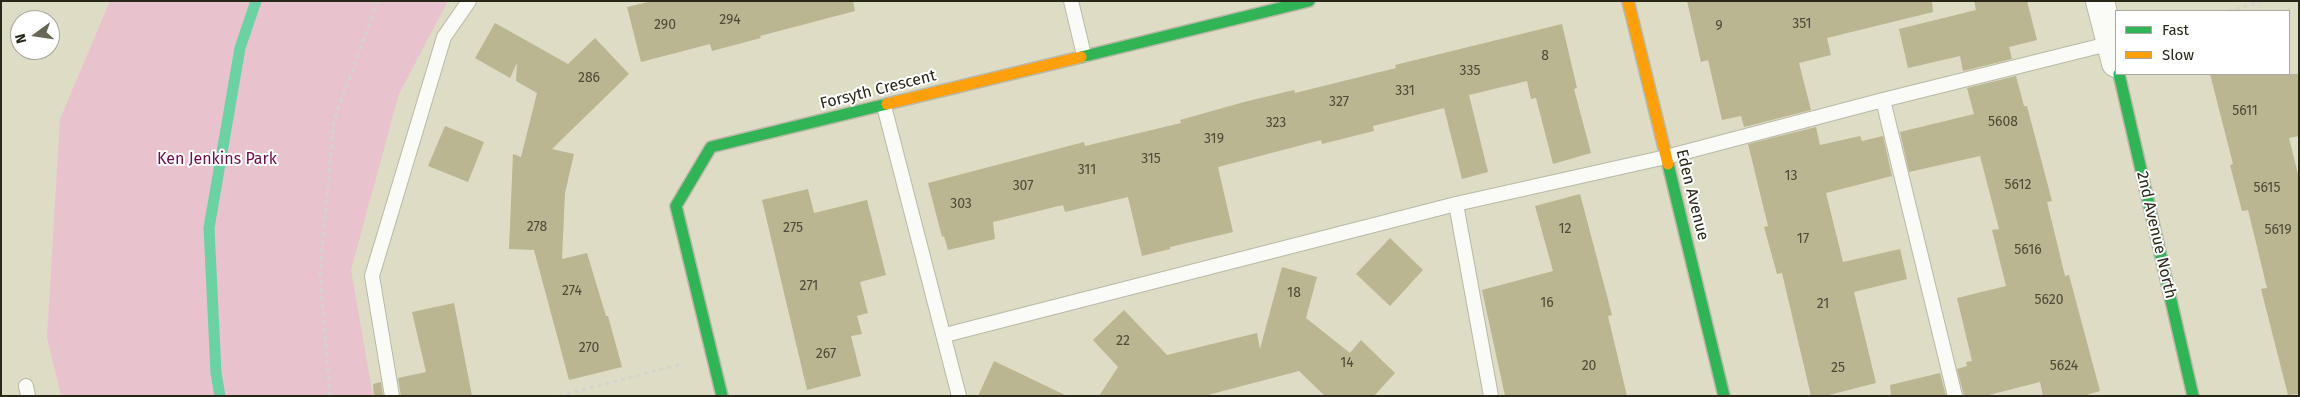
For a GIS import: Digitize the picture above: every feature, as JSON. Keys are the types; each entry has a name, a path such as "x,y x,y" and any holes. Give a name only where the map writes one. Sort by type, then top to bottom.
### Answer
{"street":[{"name":"Forsyth Crescent","path":"722,396 676,206 711,147 1309,1"},
{"name":"Eden Avenue","path":"1628,1 1724,396"},
{"path":"2100,1 2114,53"},
{"name":"2nd Avenue North","path":"2119,75 2193,396"}],"lane":[{"path":"392,396 372,276 444,37 469,1"},
{"path":"1071,1 1084,55"},
{"path":"945,335 1456,204 1666,158 1883,100 2114,53"},
{"path":"1883,100 1955,396"},
{"path":"884,106 945,335 959,396"},
{"path":"1456,204 1490,396"}],"path":[{"path":"330,396 320,273 334,120 378,1"},
{"path":"2232,10 2265,1"},
{"path":"559,396 712,356"}],"green space":[{"name":"Ken Jenkins Park","path":"110,1 448,1 399,94 351,270 373,396 61,396 47,338 60,119"}],"building":[{"path":"652,1 853,1 855,11 760,36 761,38 712,51 710,44 641,62 627,7"},
{"path":"1687,1 1932,1 1933,12 1827,38 1831,55 1799,63 1811,110 1744,127 1741,116 1722,120 1708,60 1701,62"},
{"path":"1974,1 2027,1 2037,40 2009,47 2012,59 1963,71 1960,56 1908,68 1899,29 1976,10"},
{"path":"495,23 568,64 595,38 629,74 552,149 574,154 565,193 562,259 587,253 606,316 608,316 622,367 569,380 534,250 509,249 513,154 521,157 537,93 516,81 517,63 510,78 475,58"},
{"path":"1562,24 1577,88 1574,89 1591,153 1553,164 1536,98 1531,99 1527,81 1469,95 1488,172 1462,179 1444,108 1373,126 1374,131 1322,144 1321,140 1218,167 1233,232 1170,247 1170,249 1142,256 1128,197 1065,212 1063,205 993,222 995,239 948,250 944,236 942,237 928,183 1084,142 1085,146 1181,123 1180,120 1244,102 1294,90 1295,93 1396,68 1395,65"},
{"path":"2299,74 2299,136 2289,138 2299,178 2299,394 2288,395 2261,289 2267,288 2248,210 2242,211 2230,165 2233,164 2210,75"},
{"path":"2016,76 2024,106 2027,106 2052,201 2047,202 2065,276 2069,275 2100,391 2083,396 2043,396 2040,382 1985,396 1964,396 1957,369 1967,366 1966,362 1972,361 1957,298 2006,286 1992,230 1999,229 1980,156 1909,172 1900,132 1974,114 1967,88"},
{"path":"445,126 484,142 468,182 428,166"},
{"path":"1816,127 1820,145 1860,136 1862,141 1883,136 1892,176 1826,193 1843,262 1900,249 1907,279 1854,292 1876,383 1825,396 1811,396 1782,273 1777,274 1764,227 1768,226 1748,144"},
{"path":"808,189 814,213 867,200 886,275 860,282 868,313 857,316 862,334 851,336 861,376 807,390 762,200"},
{"path":"1580,194 1612,315 1608,316 1627,396 1505,396 1482,290 1553,271 1535,206"},
{"path":"1390,238 1423,270 1390,306 1356,274"},
{"path":"1282,267 1317,277 1306,318 1350,353 1361,340 1395,373 1374,396 1325,396 1299,371 1204,396 1099,396 1118,367 1093,340 1124,310 1167,355 1257,333 1260,349"},
{"path":"454,303 472,396 401,396 398,378 426,372 412,312"},
{"path":"994,361 1067,396 978,396"},
{"path":"1940,373 1946,396 1891,396 1890,385"},
{"path":"381,382 383,396 374,396 373,384"}],"waterway":[{"path":"220,396 216,373 209,228 240,48 256,1"}],"traffic: fast":[{"path":"1081,57 1309,1"},
{"path":"2119,75 2193,396"},
{"path":"722,396 676,206 711,147 887,104"},
{"path":"1668,164 1724,396"}],"traffic: slow":[{"path":"1628,1 1668,164"},
{"path":"887,104 1081,57"}]}
